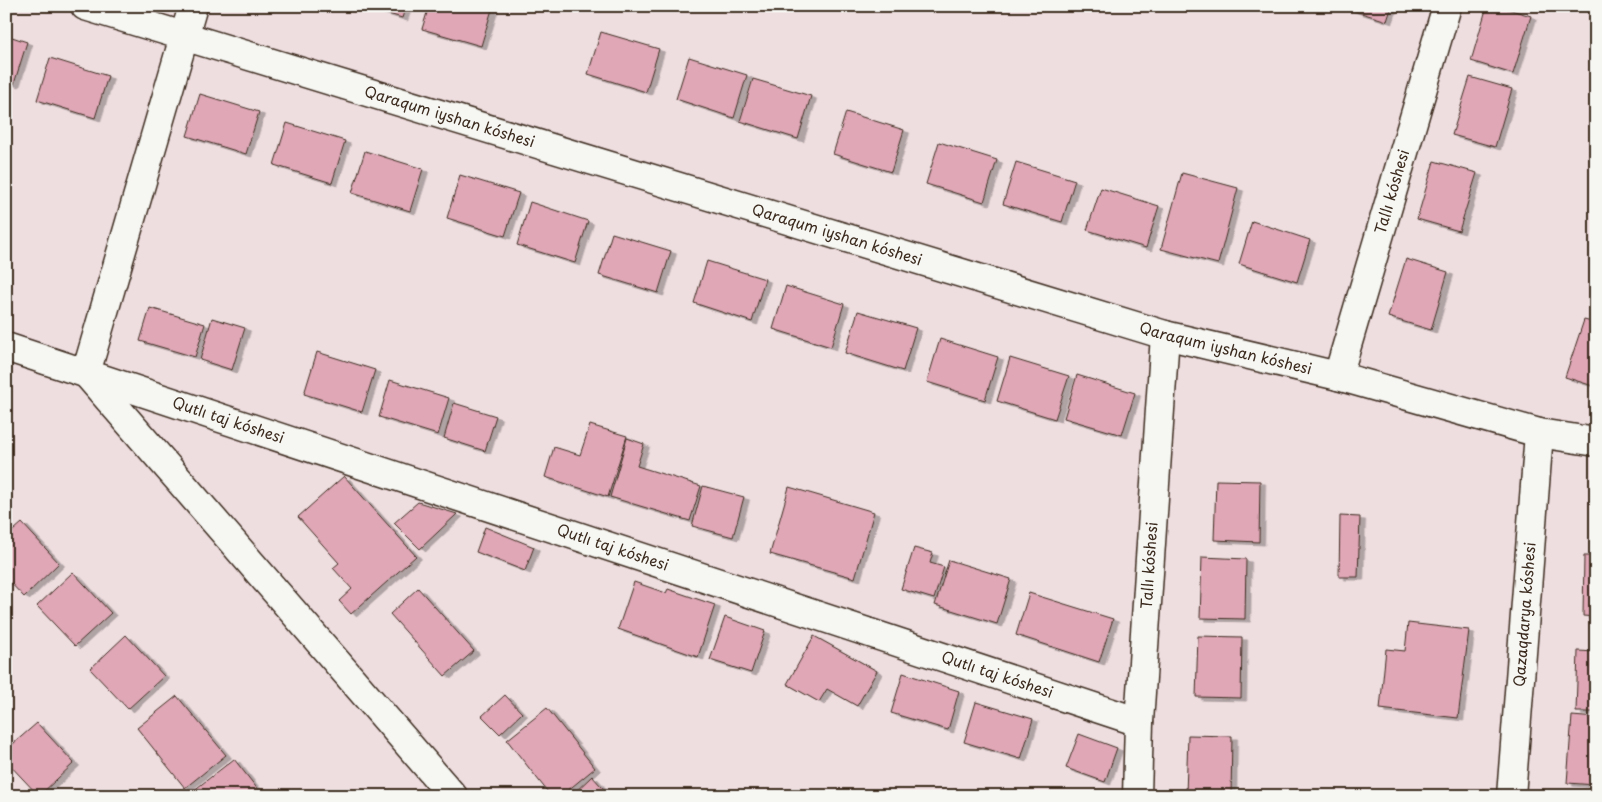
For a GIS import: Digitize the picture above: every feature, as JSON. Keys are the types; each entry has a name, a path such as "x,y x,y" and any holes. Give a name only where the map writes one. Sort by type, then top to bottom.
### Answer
{"street":[{"name":"Qaraqum iyshan kóshesi","path":"85,6 1165,335 1338,376 1539,433 1596,442"},
{"path":"194,6 86,373 453,796"},
{"name":"Tallı kóshesi","path":"1338,376 1447,6"},
{"name":"Tallı kóshesi","path":"1137,796 1139,722 1165,335"},
{"name":"Qutlı taj kóshesi","path":"6,347 1139,722"},
{"name":"Qazaqdarya kóshesi","path":"1511,796 1539,433"}],"building":[{"path":"362,6 406,6 402,18"},
{"path":"429,6 493,6 481,46 422,29"},
{"path":"1339,6 1392,6 1387,21"},
{"path":"1487,6 1498,6 1531,16 1513,74 1471,61"},
{"path":"601,32 659,49 646,92 588,74"},
{"path":"6,35 27,42 14,84 6,82"},
{"path":"689,57 747,75 734,118 676,99"},
{"path":"50,58 108,76 95,118 37,100"},
{"path":"1470,77 1512,89 1495,147 1452,135"},
{"path":"753,79 811,96 798,139 740,121"},
{"path":"200,94 259,112 246,154 187,136"},
{"path":"846,112 904,130 891,172 833,154"},
{"path":"287,123 345,141 332,183 274,165"},
{"path":"939,142 997,160 984,202 926,184"},
{"path":"365,151 423,169 410,211 352,193"},
{"path":"1434,161 1477,173 1459,231 1417,219"},
{"path":"1016,162 1075,180 1062,222 1003,204"},
{"path":"1182,173 1238,188 1218,264 1161,249"},
{"path":"460,175 519,193 505,236 447,218"},
{"path":"1101,188 1159,206 1146,248 1087,230"},
{"path":"530,202 588,221 575,263 517,245"},
{"path":"1252,221 1310,240 1297,282 1239,264"},
{"path":"612,233 671,251 658,293 599,275"},
{"path":"1406,259 1448,272 1431,330 1388,317"},
{"path":"707,261 765,279 752,322 694,303"},
{"path":"786,286 844,304 831,347 773,329"},
{"path":"150,308 205,324 195,357 140,341"},
{"path":"858,311 916,328 903,371 845,353"},
{"path":"212,318 245,328 232,370 200,360"},
{"path":"1584,320 1596,323 1596,387 1565,377"},
{"path":"940,339 998,357 985,400 927,382"},
{"path":"317,352 375,370 362,412 304,394"},
{"path":"1010,358 1069,376 1055,419 997,401"},
{"path":"1077,375 1135,393 1122,435 1064,418"},
{"path":"390,380 449,398 438,435 379,417"},
{"path":"454,403 496,416 485,451 444,438"},
{"path":"590,425 627,436 608,497 545,477 554,447 580,455"},
{"path":"627,438 644,444 637,466 701,486 690,521 610,497"},
{"path":"344,476 416,556 351,614 339,601 352,589 333,568 339,563 298,517"},
{"path":"1216,480 1260,481 1259,542 1214,540"},
{"path":"703,486 744,497 733,537 692,526"},
{"path":"789,487 874,512 855,578 770,554"},
{"path":"418,502 457,514 420,549 394,523"},
{"path":"1340,516 1360,517 1358,577 1339,577"},
{"path":"22,523 59,563 24,597 6,578 6,537"},
{"path":"485,527 534,547 525,571 476,552"},
{"path":"914,548 933,553 930,563 944,567 934,599 901,589"},
{"path":"1584,556 1596,556 1596,617 1583,616"},
{"path":"1202,557 1246,559 1245,619 1200,618"},
{"path":"949,560 1011,579 997,624 935,605"},
{"path":"73,572 111,613 75,646 37,606"},
{"path":"634,582 666,593 668,589 715,605 698,657 618,629"},
{"path":"418,588 474,651 445,676 390,614"},
{"path":"1029,593 1113,619 1099,662 1016,635"},
{"path":"725,617 765,631 751,673 710,660"},
{"path":"1408,623 1469,630 1458,718 1380,709 1386,649 1405,651"},
{"path":"126,635 164,676 128,709 90,669"},
{"path":"814,636 877,671 857,706 827,689 819,702 787,684"},
{"path":"1198,636 1242,637 1241,698 1196,697"},
{"path":"1578,651 1596,652 1596,712 1576,712"},
{"path":"903,673 959,691 948,730 891,713"},
{"path":"505,695 522,713 500,734 482,716"},
{"path":"177,696 226,755 185,788 137,728"},
{"path":"976,702 1033,719 1021,759 964,742"},
{"path":"547,708 595,768 561,796 551,796 507,740"},
{"path":"1572,716 1596,718 1596,785 1567,783"},
{"path":"37,723 74,763 39,796 6,761 6,750"},
{"path":"1079,734 1117,748 1105,782 1066,768"},
{"path":"1188,735 1232,736 1231,796 1186,795"},
{"path":"234,759 263,796 197,796 193,791"},
{"path":"592,776 610,796 571,796"}]}
